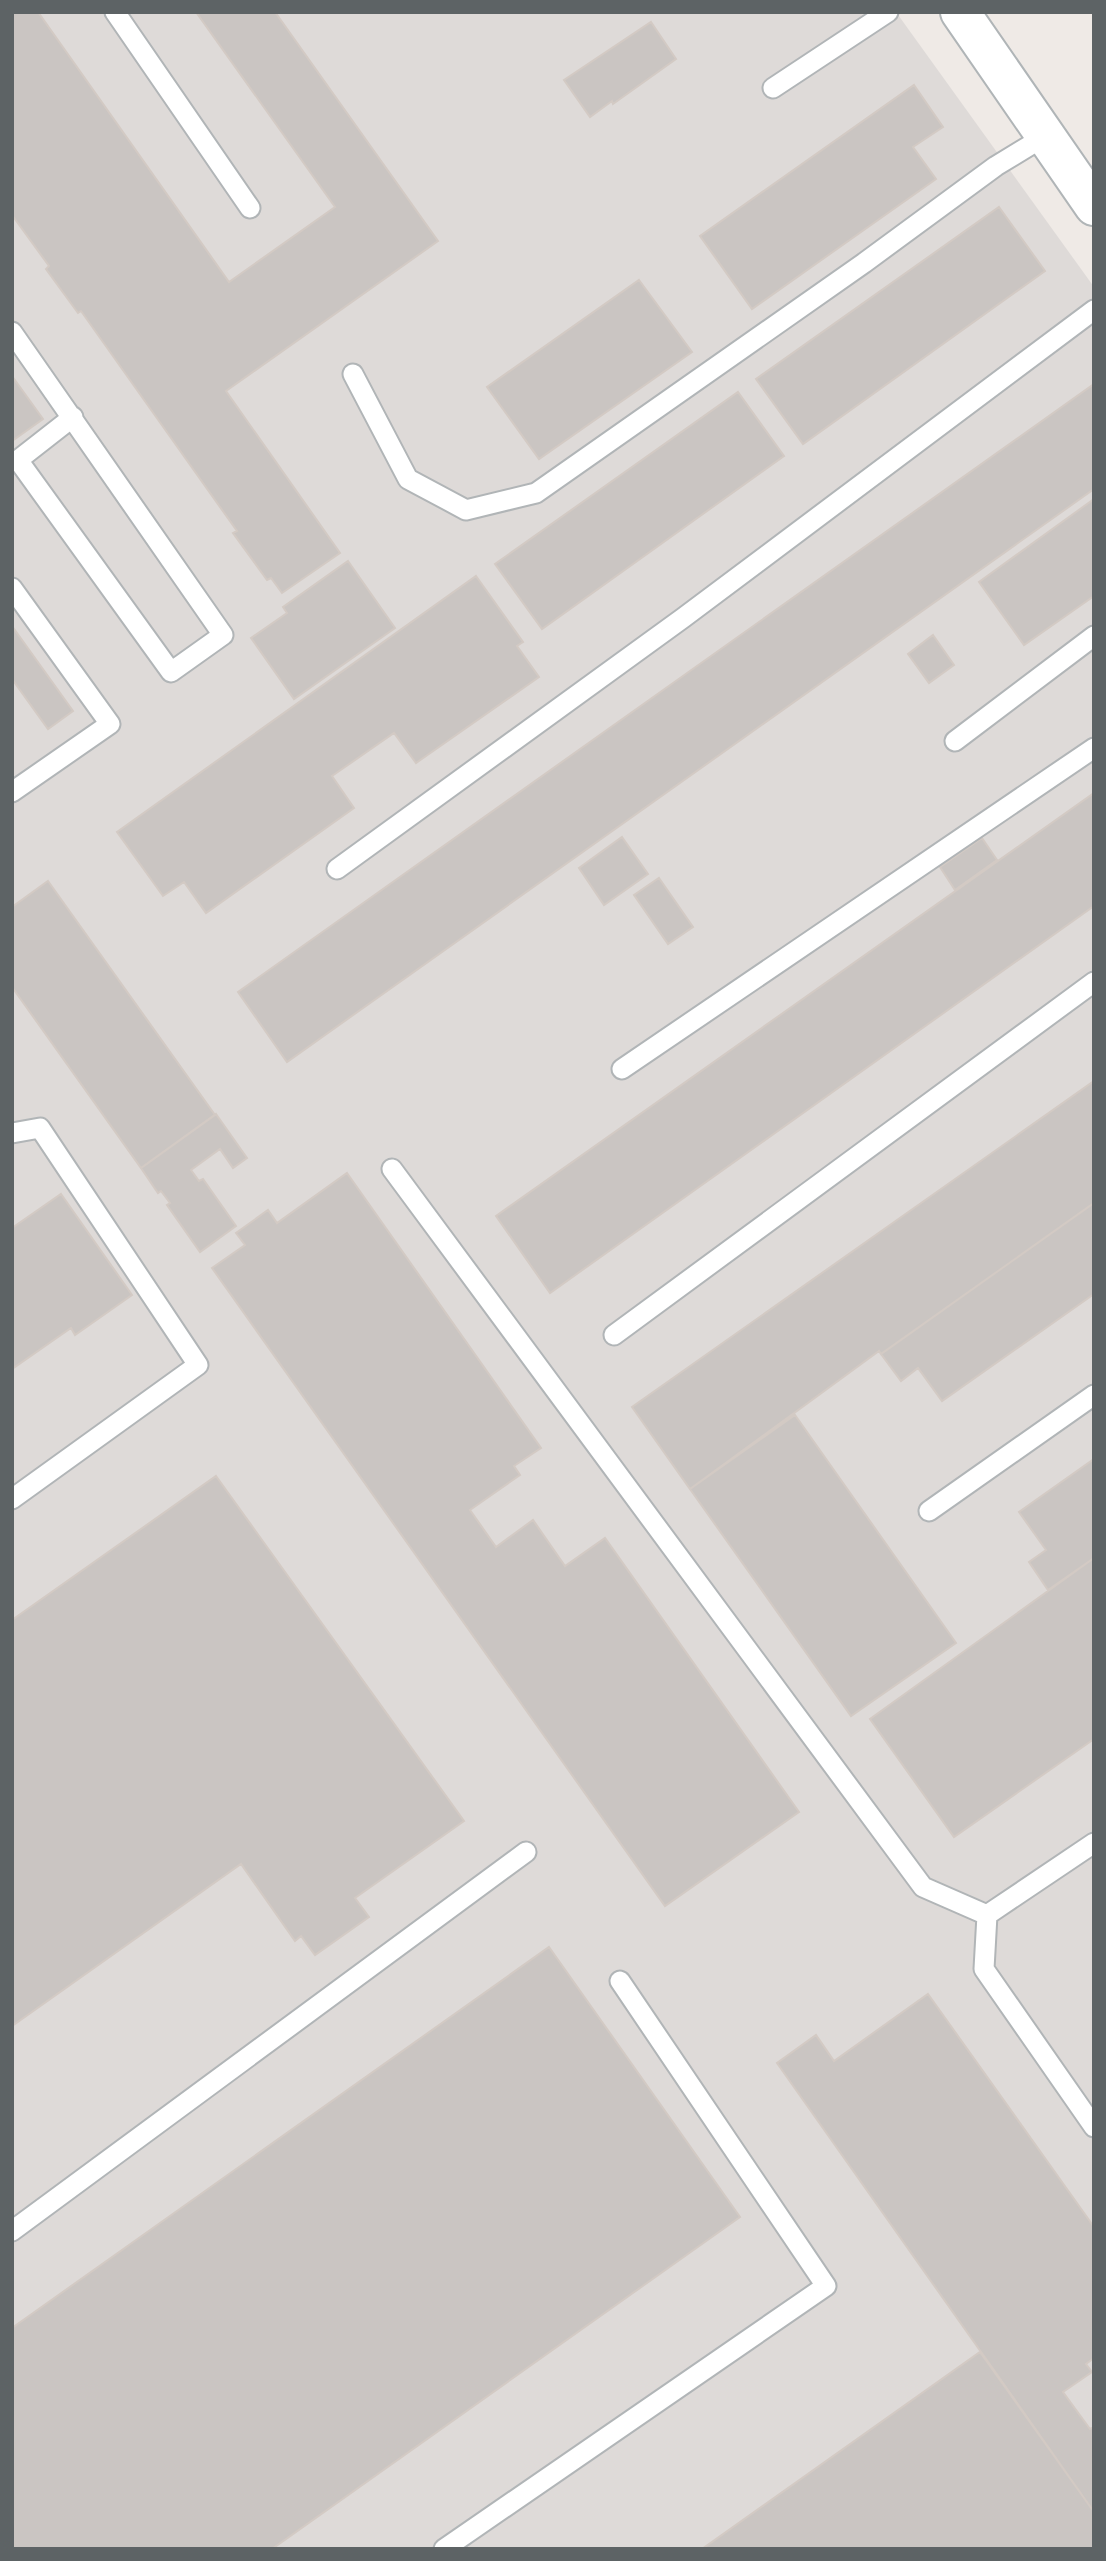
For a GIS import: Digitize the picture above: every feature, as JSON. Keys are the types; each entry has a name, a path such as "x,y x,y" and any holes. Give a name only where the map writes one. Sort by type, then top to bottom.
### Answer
{"main road":[{"path":"960,12 1094,206"}],"lane":[{"path":"115,12 250,208"},
{"path":"773,88 888,12"},
{"path":"353,374 408,479 466,510 536,493 864,263 996,166 1047,135"},
{"path":"337,869 683,618 1094,310"},
{"path":"12,332 73,417 223,635 172,672 18,460 73,417"},
{"path":"12,588 110,724 12,792"},
{"path":"955,741 1094,636"},
{"path":"622,1069 1094,748"},
{"path":"614,1335 1094,982"},
{"path":"12,1133 40,1128 198,1365 12,1499"},
{"path":"392,1169 923,1887 987,1915"},
{"path":"929,1511 1094,1395"},
{"path":"987,1915 1094,1843"},
{"path":"12,2231 526,1852"},
{"path":"987,1915 984,1969 1094,2127"},
{"path":"444,2549 826,2286 620,1981"}],"shaded area":[{"path":"12,12 896,12 1094,287 1094,2549 12,2549"}],"building":[{"path":"12,12 38,12 229,282 335,207 196,12 275,12 438,241 226,391 340,553 282,593 271,578 267,580 233,533 237,531 81,311 78,313 46,269 49,266 12,215"},
{"path":"651,22 676,59 590,117 564,80"},
{"path":"914,85 943,127 913,147 936,179 752,309 700,236"},
{"path":"999,207 1045,271 803,444 756,379"},
{"path":"639,280 692,352 539,459 487,387"},
{"path":"12,376 43,419 12,441"},
{"path":"1094,384 1094,489 287,1062 238,992"},
{"path":"738,392 784,456 542,629 495,564"},
{"path":"1094,499 1094,596 1024,645 979,582"},
{"path":"348,561 395,628 294,699 251,638 287,613 283,607"},
{"path":"476,576 523,642 517,646 539,677 416,763 394,733 332,776 354,808 206,913 184,882 163,896 117,832"},
{"path":"12,626 73,711 48,729 12,679"},
{"path":"933,635 954,665 929,683 908,654"},
{"path":"1094,793 1094,906 550,1293 496,1216"},
{"path":"622,837 648,874 604,905 579,868"},
{"path":"982,838 997,860 955,890 940,867"},
{"path":"659,878 693,927 668,944 634,895"},
{"path":"48,881 215,1115 141,1168 12,987 12,907"},
{"path":"1094,1081 1094,1203 881,1354 879,1351 690,1489 632,1407"},
{"path":"216,1114 247,1158 233,1168 220,1149 191,1170 199,1181 203,1179 236,1226 200,1252 167,1205 170,1203 161,1191 158,1193 141,1168"},
{"path":"347,1173 541,1448 514,1466 520,1475 470,1510 496,1547 533,1520 565,1566 605,1538 799,1812 665,1906 212,1268 245,1245 236,1233 268,1210 277,1223"},
{"path":"61,1194 132,1295 75,1335 71,1328 12,1369 12,1228"},
{"path":"1094,1203 1094,1294 942,1401 918,1368 901,1381 881,1354"},
{"path":"795,1415 956,1643 851,1716 690,1489"},
{"path":"1094,1459 1094,1558 1048,1590 1029,1562 1046,1550 1019,1512"},
{"path":"216,1476 464,1821 355,1898 369,1917 315,1955 301,1936 295,1941 241,1864 12,2026 12,1620"},
{"path":"1094,1558 1094,1739 954,1837 870,1719"},
{"path":"549,1947 740,2217 272,2549 12,2549 12,2328"},
{"path":"928,1994 1094,2227 1094,2358 1086,2364 1092,2372 1063,2392 1090,2429 1094,2427 1094,2512 777,2063 816,2035 834,2061"},
{"path":"980,2352 1094,2512 1094,2549 702,2549"}]}
